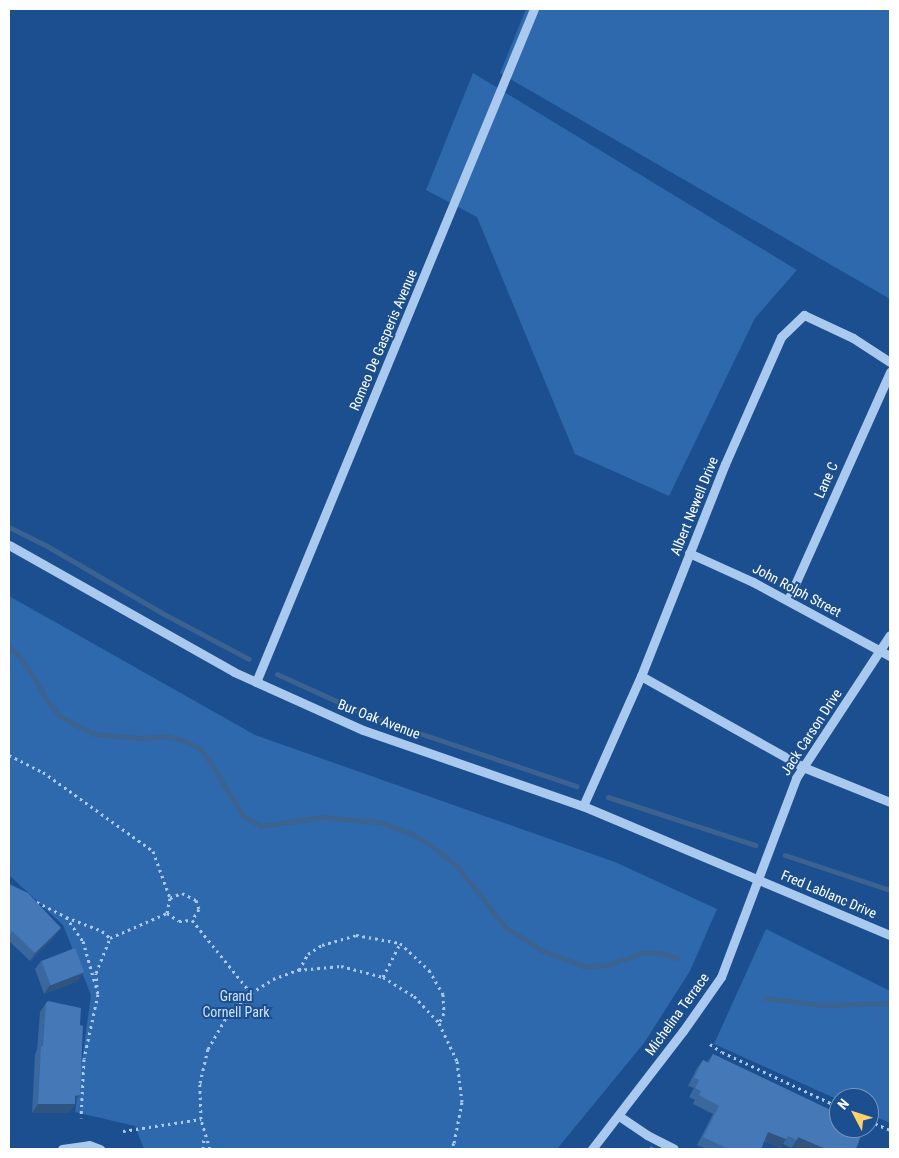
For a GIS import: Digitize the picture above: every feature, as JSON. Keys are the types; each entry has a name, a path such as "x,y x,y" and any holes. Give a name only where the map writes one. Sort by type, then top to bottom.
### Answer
{"street":[{"name":"Romeo De Gasperis Avenue","path":"256,682 534,9"},
{"name":"Albert Newell Drive","path":"584,806 641,676 725,464 781,337 804,315 853,338 890,362"},
{"name":"Lane C","path":"788,600 890,372"},
{"name":"Bur Oak Avenue","path":"9,545 234,672 256,682 364,730 584,806 758,879"},
{"name":"John Rolph Street","path":"689,554 753,582 890,656"},
{"name":"Jack Carson Drive","path":"758,879 796,778 890,635"},
{"path":"641,676 803,767 890,802"},
{"name":"Fred Lablanc Drive","path":"758,879 890,935"},
{"name":"Michelina Terrace","path":"592,1149 683,1031 721,977 758,879"},
{"path":"619,1116 647,1135 674,1149"},
{"path":"62,1149 89,1145 99,1148"}],"path":[{"path":"9,755 43,772 153,850 170,898 167,913"},
{"path":"170,898 182,893 196,900 199,909 192,920"},
{"path":"25,895 66,917 102,931 110,938"},
{"path":"167,913 179,921 192,920"},
{"path":"81,1118 84,1058 98,994 96,973 110,938 167,913"},
{"path":"66,917 83,941 98,994"},
{"path":"192,920 251,993"},
{"path":"298,970 308,954 356,935 400,943 429,970 443,994 444,1013 439,1023"},
{"path":"383,977 400,943"},
{"path":"210,1149 204,1136 200,1119 200,1083 208,1049 226,1018 251,993 274,979 298,970 341,966 383,977 414,996 439,1023 457,1061 462,1102 454,1143 450,1149"},
{"path":"710,1044 722,1052 829,1102"},
{"path":"123,1132 200,1119"},
{"path":"203,1149 204,1136"}],"green space":[{"path":"526,9 890,9 890,299 500,73"},
{"path":"473,73 797,270 755,318 669,496 575,454 477,217 426,190"},
{"name":"Grand Cornell Park","path":"9,596 255,735 615,862 717,909 690,971 644,1043 557,1149 144,1149 135,1126 75,1112 91,995 63,925 9,875"},
{"path":"766,929 890,991 890,1123 879,1118 879,1088 829,1088 829,1096 714,1044"}],"building":[{"path":"9,884 28,893 61,928 35,953 12,931 9,935"},
{"path":"75,948 84,972 51,985 41,961"},
{"path":"48,1001 81,1008 80,1025 83,1026 80,1095 75,1096 75,1104 38,1104 41,1046 43,1046 46,1003"},
{"path":"713,1054 829,1109 829,1138 860,1138 856,1149 826,1149 798,1137 797,1140 788,1136 786,1139 768,1132 761,1149 728,1149 703,1137 719,1106 699,1095 701,1091 695,1088 699,1080 694,1078 703,1060 709,1063"}],"waterway":[{"path":"9,527 47,546 162,613 249,659"},
{"path":"9,647 19,656 47,701 60,716 76,725 94,734 140,738 166,736 198,747 209,760 243,816 261,826 322,817 379,822 412,834 456,865 505,927 541,950 583,966 606,965 645,952 664,954 677,958"},
{"path":"277,674 369,716 576,786"},
{"path":"608,797 755,845"},
{"path":"785,855 890,890"},
{"path":"765,998 822,1005 890,1003"}]}
